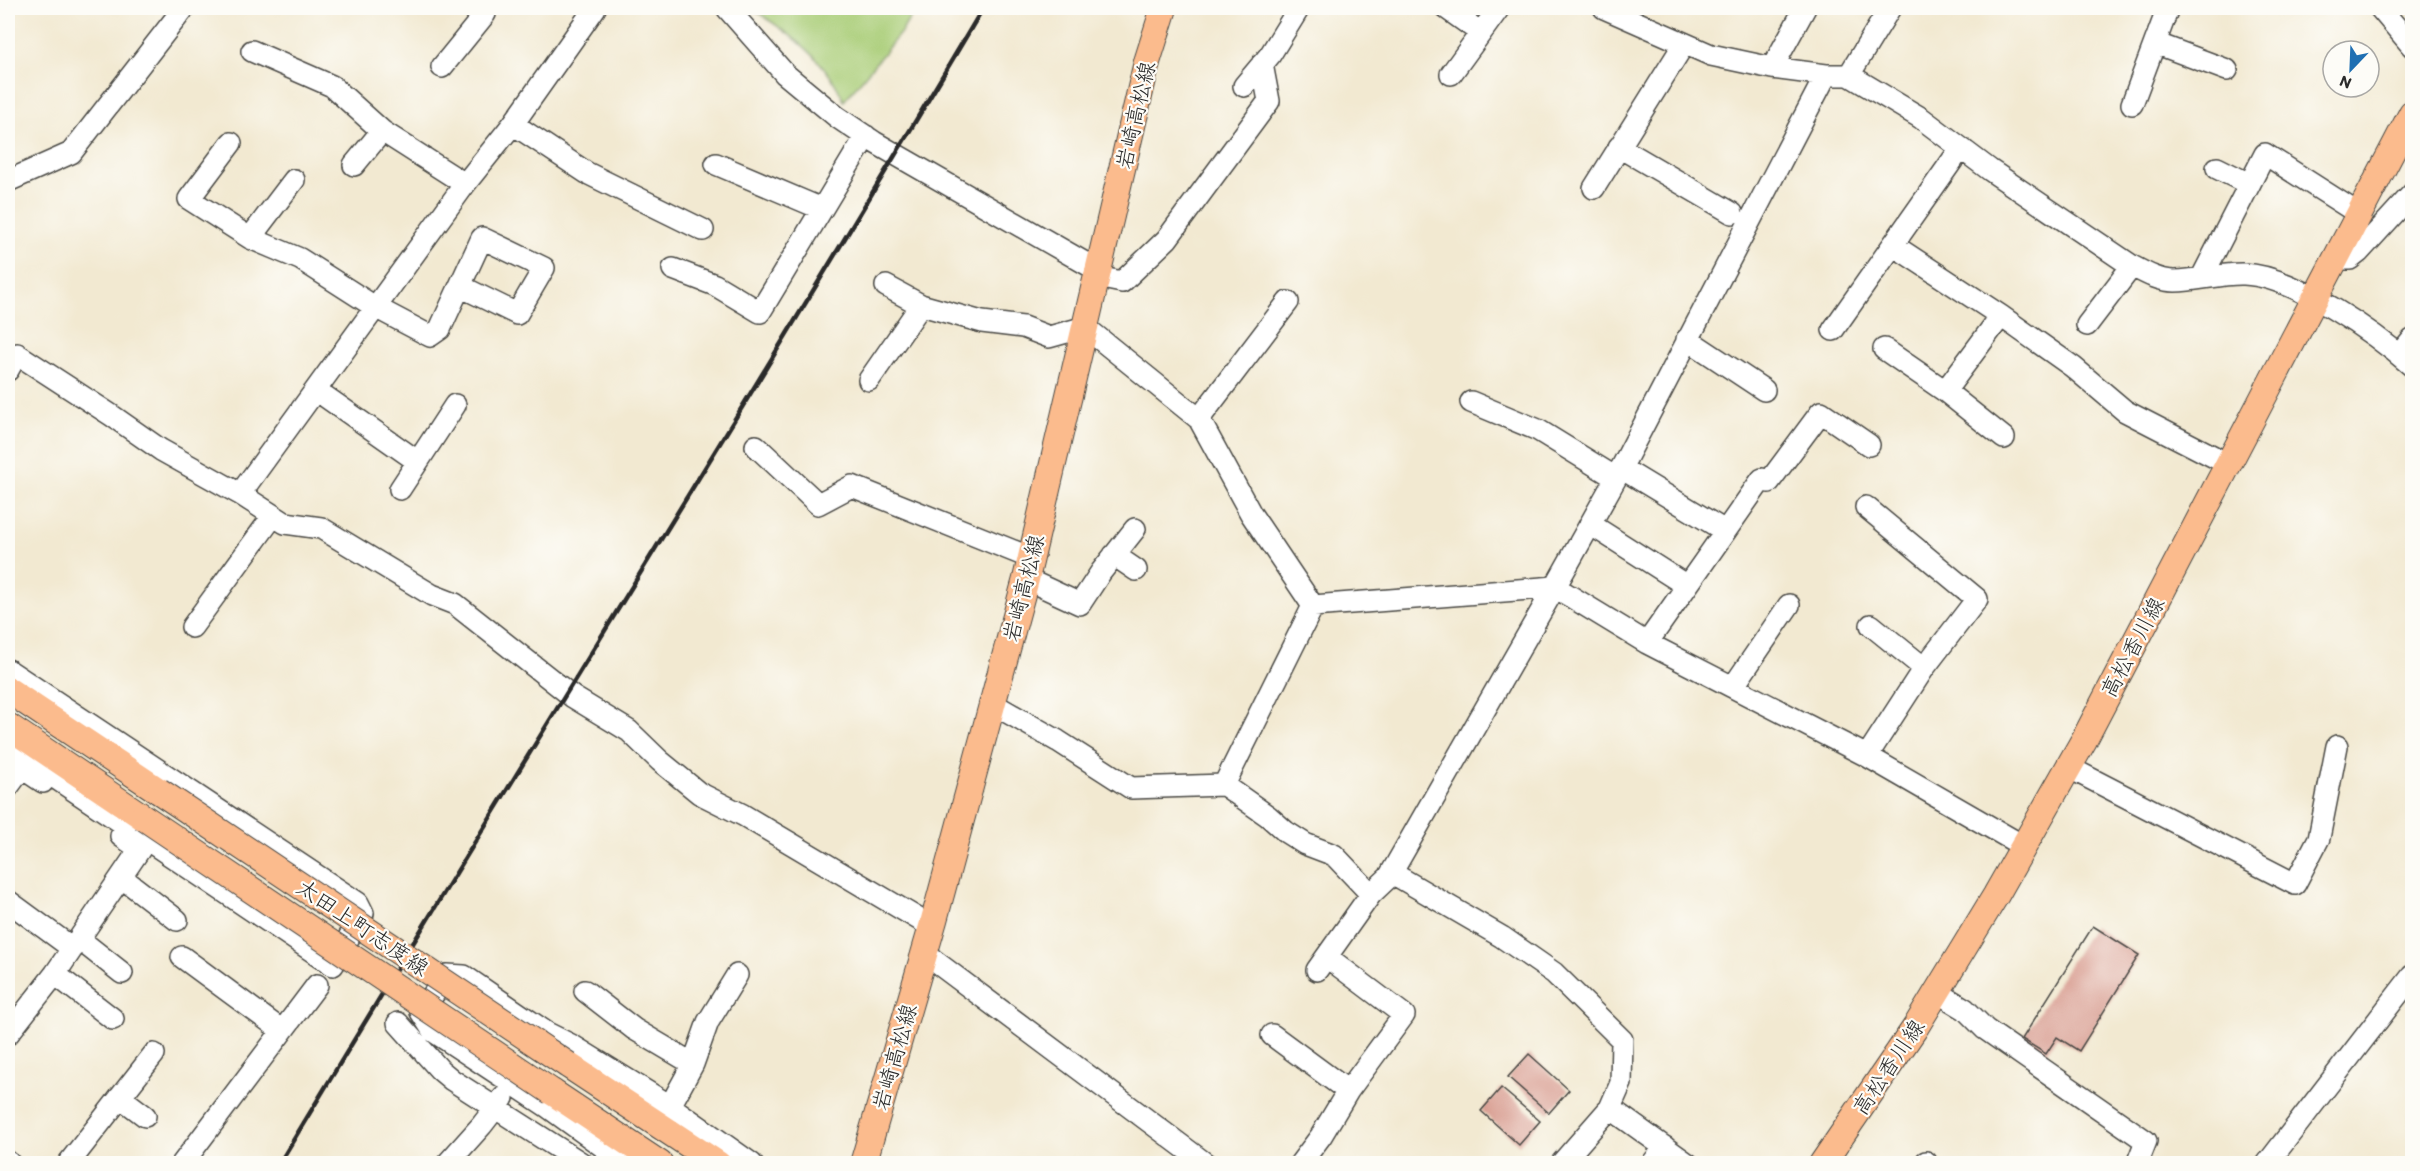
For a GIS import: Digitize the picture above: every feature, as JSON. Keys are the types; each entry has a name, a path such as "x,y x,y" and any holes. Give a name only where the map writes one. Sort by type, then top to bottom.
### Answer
{"main road":[{"name":"岩崎高松線","path":"863,1164 932,927 1029,568 1147,62 1164,8"},
{"name":"高松香川線","path":"1822,1164 1915,1028 2068,767 2412,112"},
{"name":"太田上町志度線","path":"8,690 718,1164"},
{"name":"太田上町志度線","path":"8,726 660,1164"}],"street":[{"path":"8,181 71,153 184,8"},
{"path":"442,67 485,14 476,8"},
{"path":"240,494 465,184 513,124 595,8"},
{"path":"727,8 785,74 837,117 1098,274 1122,282 1167,239 1269,101 1262,64"},
{"path":"1244,86 1262,64 1299,8"},
{"path":"1446,8 1481,33"},
{"path":"1451,74 1499,8"},
{"path":"1604,8 1711,55 1772,68 1827,75 1849,75 1922,118 1961,148 2132,266 2153,277 2174,281 2245,274 2268,279 2315,297 2409,354"},
{"path":"1772,68 1805,8"},
{"path":"1849,75 1890,8"},
{"path":"2132,104 2168,8"},
{"path":"2380,8 2412,46"},
{"path":"2155,43 2227,70"},
{"path":"1594,188 1684,44"},
{"path":"252,51 332,86 382,131 465,184"},
{"path":"1300,1164 1321,1136 1347,1091 1404,1015 1322,964 1371,894 1392,873 1556,587 1827,75"},
{"path":"513,124 587,173 703,230"},
{"path":"354,165 382,131"},
{"path":"673,269 715,285 760,312 866,136"},
{"path":"231,143 189,199 250,238 300,259 375,307 430,336 440,328 460,286"},
{"path":"1619,147 1732,213"},
{"path":"1833,330 1961,148"},
{"path":"2202,277 2265,154 2359,214"},
{"path":"716,164 822,208"},
{"path":"2217,168 2249,184"},
{"path":"250,238 294,180"},
{"path":"2335,259 2350,259 2359,252 2412,194"},
{"path":"1893,245 2001,316 2073,368 2125,411 2228,464"},
{"path":"2087,325 2132,266"},
{"path":"886,286 921,305 982,322 1023,327 1048,337 1085,327 1199,419 1251,514 1313,606"},
{"path":"1199,419 1288,302"},
{"path":"869,380 921,305"},
{"path":"1945,391 2001,316"},
{"path":"1687,339 1764,390"},
{"path":"1884,349 1945,391 2004,438"},
{"path":"11,358 111,415 161,450 240,494 285,523 321,528 432,594 455,604 573,697 629,731 660,761 699,793 743,815 932,927"},
{"path":"316,390 417,461"},
{"path":"1471,402 1538,430 1725,531"},
{"path":"400,489 455,405"},
{"path":"1647,643 1762,479 1769,482 1821,412 1869,445"},
{"path":"756,446 818,504 852,486 1029,568 1080,604 1114,555 1135,530"},
{"path":"1866,507 1977,598 1924,668 1867,756"},
{"path":"192,627 273,516"},
{"path":"1590,524 1687,586"},
{"path":"1114,555 1136,570"},
{"path":"1313,606 1556,587 1647,643 1867,756 2023,846"},
{"path":"1733,687 1789,605"},
{"path":"1224,785 1313,606"},
{"path":"1871,625 1924,668"},
{"path":"8,670 358,903 363,913 333,965 8,746"},
{"path":"993,704 1058,741 1131,788 1224,785 1268,816 1286,832 1305,844 1334,855 1371,894"},
{"path":"2068,767 2295,884 2319,838 2337,746"},
{"path":"8,788 22,768 140,849 55,974 8,1034"},
{"path":"1392,873 1502,937 1554,973 1622,1040 1621,1083 1610,1108 1561,1164"},
{"path":"121,877 177,920"},
{"path":"8,901 122,973"},
{"path":"924,953 1206,1164"},
{"path":"182,957 281,1030"},
{"path":"55,974 113,1019"},
{"path":"627,1164 530,1095 433,1031 421,1012 447,975 464,976 544,1036 573,1046 670,1106 752,1164"},
{"path":"670,1106 693,1064 708,1022 737,975"},
{"path":"2267,1164 2412,976"},
{"path":"182,1164 317,985"},
{"path":"585,991 634,1029 693,1064"},
{"path":"1937,992 1965,1010 1985,1029 2146,1141 2137,1164"},
{"path":"398,1023 440,1070 496,1108 553,1155 583,1164"},
{"path":"1272,1035 1347,1091"},
{"path":"68,1164 154,1054"},
{"path":"447,1164 496,1108 508,1090"},
{"path":"120,1097 145,1116"},
{"path":"1610,1108 1659,1155 1688,1164"}],"green space":[{"path":"751,8 916,8 902,31 844,101 827,71 805,47"}],"building":[{"path":"2093,926 2139,955 2079,1051 2057,1037 2046,1054 2022,1039"},
{"path":"1529,1054 1569,1090 1549,1113 1508,1077"},
{"path":"1501,1088 1540,1121 1519,1145 1481,1111"}],"railway":[{"path":"279,1164 809,298 983,8"}]}
